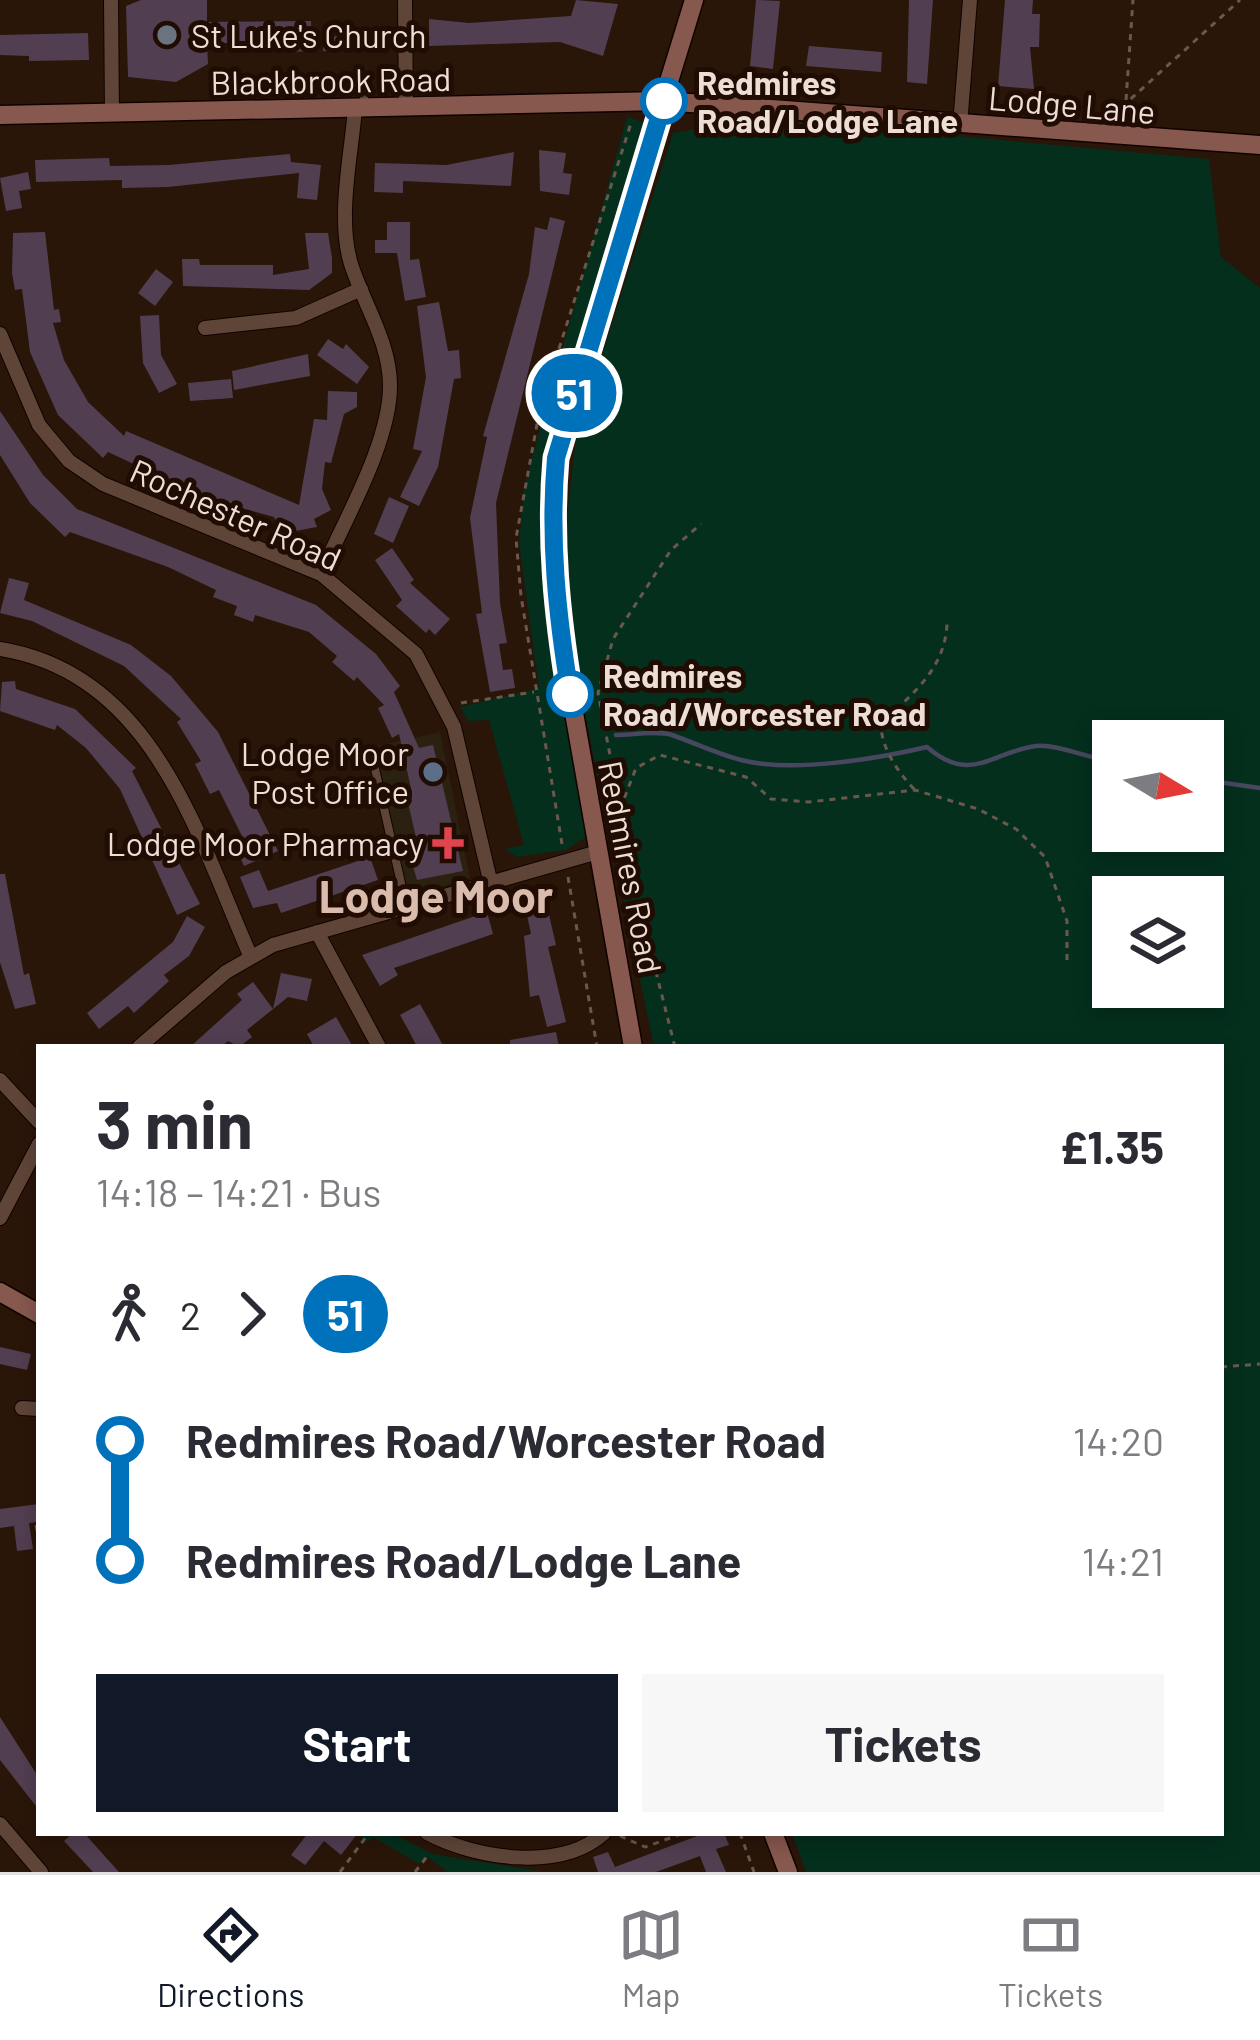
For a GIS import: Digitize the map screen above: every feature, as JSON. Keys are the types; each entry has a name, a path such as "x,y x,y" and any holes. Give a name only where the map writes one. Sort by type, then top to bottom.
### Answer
{"street":[{"path":"111,0 112,114"},
{"path":"405,0 406,108"},
{"name":"Redmires Road","path":"633,1044 561,639 551,514 566,419 694,0"},
{"path":"960,125 970,0"},
{"name":"Blackbrook Road","path":"0,115 664,101"},
{"name":"Lodge Lane","path":"664,101 1101,137 1260,145"},
{"path":"321,574 386,420 388,360 350,260 346,226 360,109"},
{"path":"205,328 296,318 361,289"},
{"name":"Rochester Road","path":"0,334 39,424 69,461 104,484 321,574 416,654 446,706 490,880"},
{"path":"0,650 53,663 87,682 137,727 183,802 250,956"},
{"path":"143,1044 250,956 406,905 598,852"},
{"path":"317,932 377,1044"},
{"path":"0,1080 36,1119"},
{"path":"0,1218 36,1150"},
{"path":"0,1292 36,1313"},
{"path":"22,1408 36,1409"},
{"path":"0,1824 41,1872"},
{"path":"434,1836 515,1857 565,1864 600,1836"},
{"path":"774,1836 788,1872"}],"lane":[{"path":"360,109 364,87"},
{"path":"373,760 406,905"}],"path":[{"path":"1126,100 1133,0"},
{"path":"1101,137 1126,100 1240,0"},
{"path":"674,1044 598,693 613,639 670,550 701,524"},
{"path":"915,790 900,775 880,735 881,722 932,673 946,644 947,624"},
{"path":"446,706 536,692"},
{"path":"620,809 636,768 660,755 746,777 772,799 809,802 915,790 978,809 1016,830 1046,856 1067,921 1067,962"},
{"path":"565,860 596,1044"},
{"path":"1224,1367 1260,1364"},
{"path":"340,1872 367,1836"},
{"path":"416,1872 434,1836"},
{"path":"620,1836 644,1847 675,1836"},
{"path":"741,1836 754,1872"}],"shaded area":[{"path":"440,732 470,878 409,896 373,747"}],"green space":[{"path":"627,117 658,127 565,419 551,514 589,811 586,837 566,850 517,857 505,849 524,845 489,720 468,721 460,707 539,688 519,544 524,487"},
{"path":"760,118 1209,159 1221,257 1260,288 1260,1872 806,1872 793,1836 1224,1836 1224,1044 653,1044 580,690 565,536 576,436 673,133"},
{"path":"360,1836 397,1836 433,1854 543,1872 448,1872 427,1857 419,1864 373,1837 368,1842"}],"building":[{"name":"St Luke's Church","path":"141,0 207,0 207,22 311,21 312,51 288,52 288,43 207,43 208,64 176,82 128,77 126,6"},
{"path":"576,0 618,4 603,56 560,42 429,46 429,19 469,23 571,16"},
{"path":"756,0 780,1 773,69 750,66"},
{"path":"909,0 933,0 927,84 907,82"},
{"path":"1005,0 1033,0 1032,14 1040,14 1039,47 1030,47 1034,89 998,86"},
{"path":"380,30 379,50 323,51 323,38"},
{"path":"88,33 89,60 29,61 29,56 0,55 0,35"},
{"path":"809,46 882,52 881,72 806,66"},
{"path":"539,150 566,153 563,173 572,174 569,195 540,191"},
{"path":"514,152 511,186 403,181 403,193 374,192 375,163 446,165"},
{"path":"290,154 291,162 321,165 317,200 297,198 299,173 168,187 122,188 122,180 36,182 35,160 109,158 110,166 169,165"},
{"path":"28,172 31,189 19,191 22,208 6,211 0,178"},
{"path":"550,217 565,221 496,503 500,603 507,643 499,644 503,670 512,669 515,688 490,692 476,614 482,613 470,518 487,437 483,436 529,274 535,227 547,230"},
{"path":"387,222 410,222 410,260 419,259 426,297 405,301 397,253 375,253 375,240 387,240"},
{"path":"45,232 54,310 59,309 61,322 53,323 64,360 88,402 124,436 126,431 299,505 314,419 327,420 328,391 357,392 357,407 344,414 331,463 325,462 322,489 331,510 314,519 317,527 279,529 274,517 206,498 108,452 103,458 58,415 30,352 22,289 15,290 12,273 13,233"},
{"path":"305,233 328,233 332,258 332,273 309,290 183,286 182,259 199,259 200,265 273,265 273,275 309,269"},
{"path":"156,269 173,282 155,306 138,293"},
{"path":"439,302 448,351 459,350 461,378 454,379 438,467 419,506 400,497 422,451 413,449 426,377 417,306"},
{"path":"159,315 161,355 177,384 159,393 143,363 140,316"},
{"path":"328,339 343,349 346,344 369,367 357,384 317,355"},
{"path":"308,354 310,376 234,390 232,371"},
{"path":"231,379 233,398 190,401 188,383"},
{"path":"0,411 43,475 77,509 316,605 376,654 400,686 394,692 419,748 433,745 463,871 417,880 408,849 418,846 406,794 412,793 399,734 392,738 378,708 384,705 357,677 354,681 332,662 337,656 309,632 255,615 253,622 234,615 237,606 213,597 216,590 168,567 70,532 65,537 30,503 0,455"},
{"path":"389,497 409,506 393,543 374,534"},
{"path":"392,548 414,580 410,583 450,619 435,635 429,629 426,633 396,606 402,600 375,560"},
{"path":"9,578 29,583 24,600 131,645 171,676 218,732 278,851 244,866 238,852 248,848 219,790 210,794 195,764 201,761 177,722 181,719 124,666 32,621 0,613"},
{"path":"15,681 16,689 75,709 136,768 132,771 200,904 177,915 120,789 86,748 57,725 55,730 0,711 2,682"},
{"path":"370,857 378,880 281,913 277,903 253,908 240,877 259,870 268,891"},
{"path":"0,874 5,874 24,975 29,973 36,1004 15,1009 0,962"},
{"path":"546,902 556,945 548,947 566,1022 547,1027 539,995 530,997 524,936 531,934 525,906"},
{"path":"487,912 493,934 394,968 398,975 380,986 362,955"},
{"path":"187,916 205,927 189,956 164,975 169,981 134,1013 128,1006 99,1029 87,1013 173,942"},
{"path":"281,973 312,979 307,1001 288,997 247,1030 252,1037 243,1044 193,1044 242,1000 237,994 253,982 273,1009"},
{"path":"420,1004 442,1044 415,1044 400,1015"},
{"path":"336,1017 351,1044 312,1044 307,1034"},
{"path":"556,1032 558,1044 510,1044 510,1040"},
{"path":"0,1347 31,1354 27,1370 0,1364"},
{"path":"36,1504 36,1522 29,1523 33,1549 17,1551 14,1526 0,1528 0,1509"},
{"path":"0,1717 36,1773 36,1806 0,1760"},
{"path":"70,1836 87,1836 119,1872 93,1872 64,1841"},
{"path":"306,1836 356,1836 341,1855 324,1841 305,1865 291,1855"},
{"path":"697,1836 725,1836 729,1845 716,1849 726,1872 706,1872 700,1856 656,1872 598,1872 593,1857 608,1852 615,1867"}],"waterway":[{"path":"616,735 666,734 762,764 859,760 927,747 942,758 969,765 1036,746 1092,757"},
{"path":"1224,783 1260,788"}],"bus line":[{"name":"51","path":"570,694 554,572 551,514 556,458 664,101"}],"place":[{"name":"St Luke's Church","path":"167,35"},
{"name":"Redmires Road/Lodge Lane","path":"664,101"},
{"name":"Redmires Road/Worcester Road","path":"570,694"},
{"name":"Lodge Moor Post Office","path":"433,772"},
{"name":"Lodge Moor Pharmacy","path":"448,843"}],"district":[{"name":"Lodge Moor","path":"436,895"}]}
